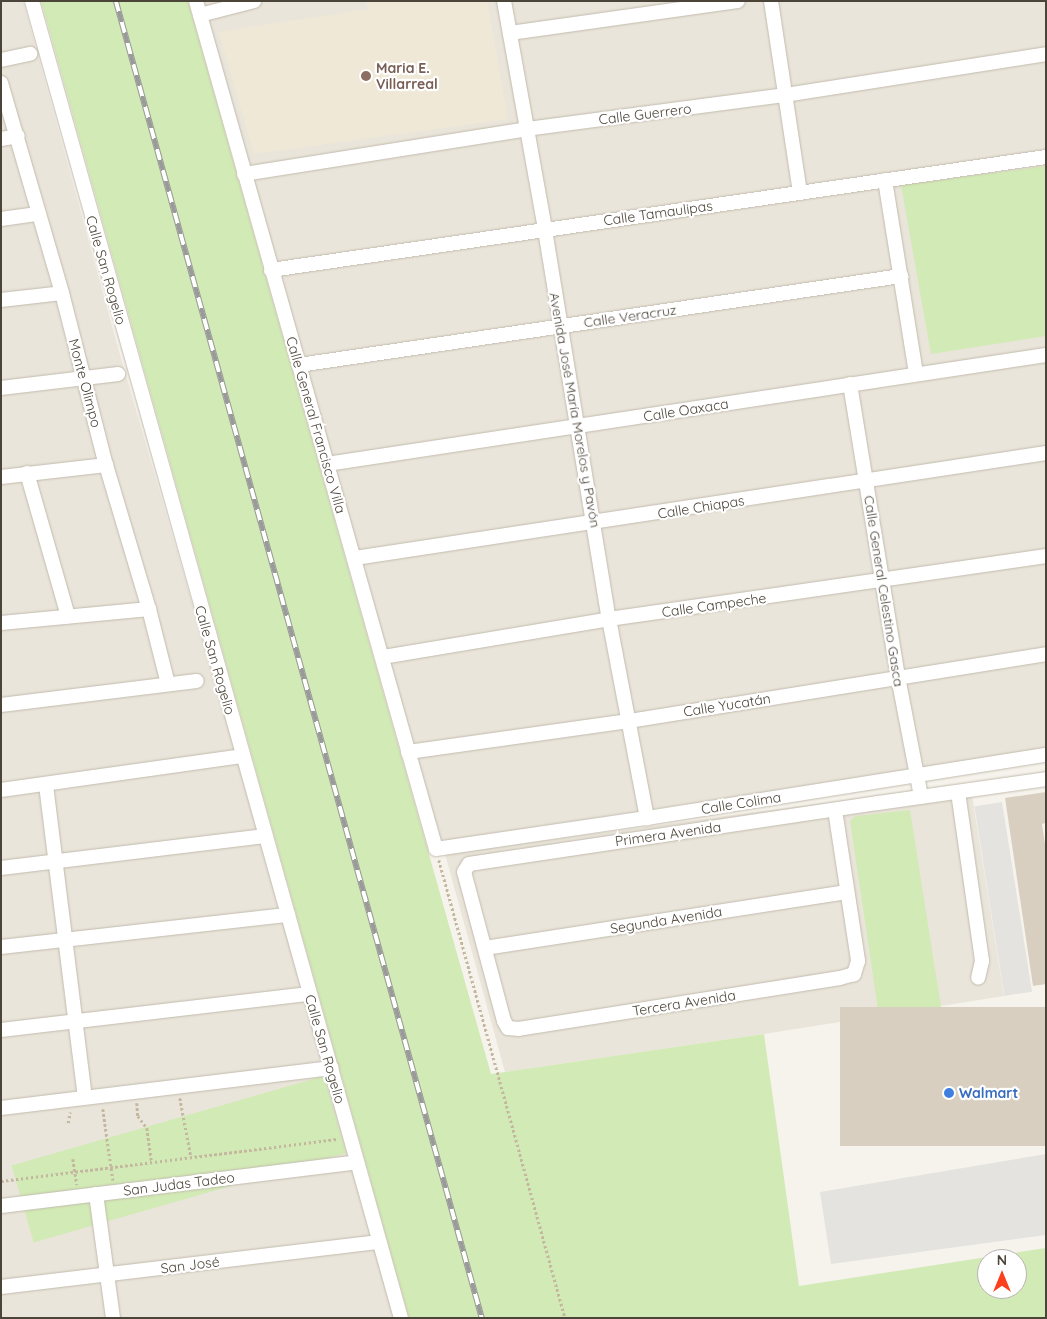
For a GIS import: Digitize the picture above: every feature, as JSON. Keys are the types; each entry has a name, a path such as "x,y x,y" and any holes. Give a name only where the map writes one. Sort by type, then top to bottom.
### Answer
{"street":[{"name":"Calle San Rogelio","path":"32,1 401,1318"},
{"name":"Calle General Francisco Villa","path":"196,1 436,849"},
{"path":"200,15 254,1"},
{"name":"Avenida José María Morelos y Pavón","path":"504,1 545,230 609,619 647,818"},
{"path":"510,32 738,1"},
{"path":"771,1 800,193"},
{"path":"1,60 30,54"},
{"name":"Calle Guerrero","path":"244,174 527,129 785,95 1046,54"},
{"name":"Monte Olimpo","path":"1,82 62,293 106,465 149,610 168,684"},
{"path":"1,139 18,136"},
{"name":"Calle Tamaulipas","path":"271,270 1046,157"},
{"path":"885,180 916,373"},
{"path":"1,219 38,214"},
{"name":"Calle Veracruz","path":"299,365 901,276"},
{"path":"1,300 62,293"},
{"name":"Calle Oaxaca","path":"327,464 1046,354"},
{"path":"1,388 118,374"},
{"name":"Calle General Celestino Gasca","path":"850,384 898,676 921,797"},
{"name":"Calle Chiapas","path":"355,558 594,524 1046,453"},
{"path":"1,477 106,465"},
{"path":"27,473 68,616"},
{"name":"Calle Campeche","path":"383,658 609,619 1046,556"},
{"path":"1,624 68,616 149,610"},
{"name":"Calle Yucatán","path":"408,752 629,721 898,676 1046,654"},
{"path":"1,705 197,681"},
{"name":"Calle Colima","path":"436,849 1046,755"},
{"path":"1,790 242,756"},
{"name":"Primera Avenida","path":"485,948 464,872 466,866 476,862 1046,779"},
{"path":"46,785 85,1098"},
{"path":"958,792 982,961 978,978"},
{"path":"835,810 847,892"},
{"path":"1,868 265,836"},
{"name":"Segunda Avenida","path":"485,948 847,892"},
{"name":"Tercera Avenida","path":"485,948 508,1028 519,1029 840,978 854,974 857,970 847,892"},
{"path":"1,947 288,915"},
{"path":"1,1030 309,994"},
{"path":"1,1108 332,1068"},
{"name":"San Judas Tadeo","path":"1,1206 357,1162"},
{"path":"96,1194 113,1318"},
{"name":"San José","path":"1,1287 379,1242"}],"path":[{"path":"436,849 565,1318"},
{"path":"180,1094 191,1157"},
{"path":"137,1099 138,1114 147,1128 152,1162"},
{"path":"102,1102 113,1183"},
{"path":"68,1123 70,1107"},
{"path":"1,1180 111,1168 342,1138"},
{"path":"73,1159 77,1187"}],"shaded area":[{"path":"1,1 23,1 119,351 399,1318 1,1318"},
{"path":"199,1 1046,1 1046,749 439,842"},
{"name":"Maria E. Villarreal","path":"366,1 487,1 508,119 254,154 219,32 368,9"},
{"path":"970,783 1004,996 505,1072 445,854"},
{"path":"1002,802 1032,992 1004,996 974,806"},
{"path":"1046,1154 1046,1235 831,1264 820,1192"}],"green space":[{"path":"41,1 188,1 491,1074 764,1034 799,1286 977,1259 977,1299 1027,1299 1027,1251 1046,1248 1046,1318 409,1318"},
{"path":"1046,166 1046,336 931,354 901,185"},
{"path":"910,810 941,1007 879,1016 850,821 856,816"},
{"path":"324,1076 346,1153 34,1242 12,1166"}],"building":[{"path":"1046,792 1046,823 1042,824 1046,851 1046,984 1033,986 1005,798"},
{"name":"Walmart","path":"840,1007 1046,1007 1046,1146 840,1146"}],"railway":[{"path":"116,1 482,1318"}],"place":[{"name":"Maria E. Villarreal","path":"366,76"},
{"name":"Walmart","path":"949,1093"}]}
